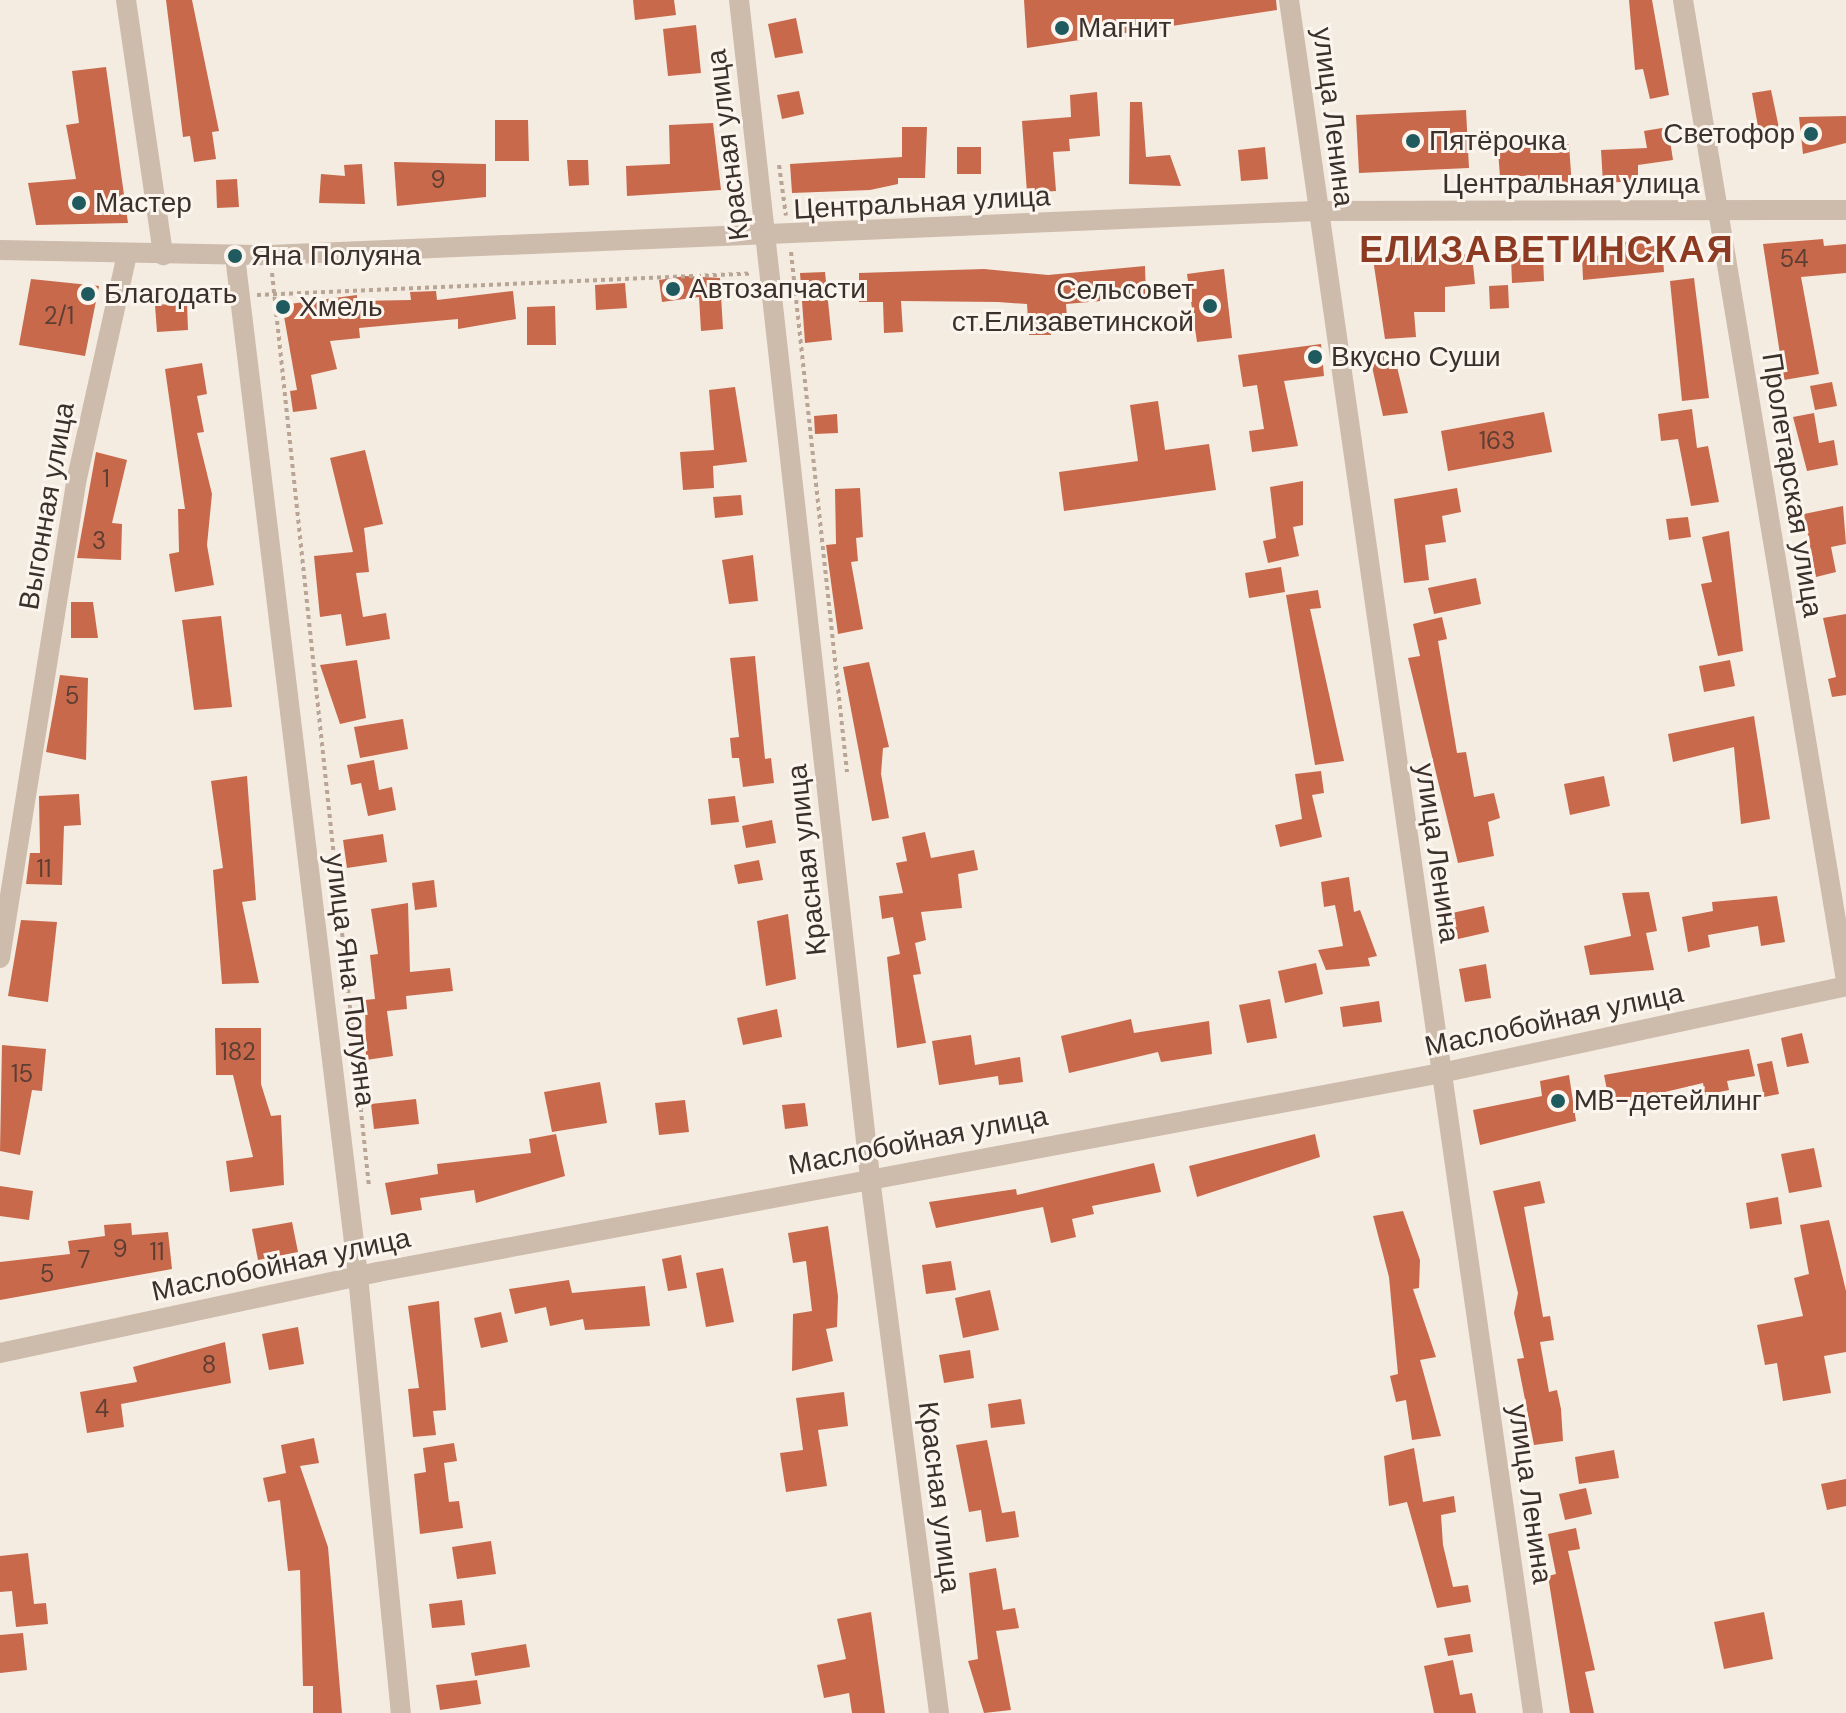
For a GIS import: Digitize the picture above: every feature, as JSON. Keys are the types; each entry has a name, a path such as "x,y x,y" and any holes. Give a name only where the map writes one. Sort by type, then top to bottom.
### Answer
{"street":[{"path":"126,0 163,255"},
{"name":"Красная улица","path":"739,0 870,1178 939,1713"},
{"name":"улица Ленина","path":"1289,0 1316,211 1533,1713"},
{"name":"Пролетарская улица","path":"1683,0 1846,980"},
{"name":"Центральная улица","path":"0,250 235,256 789,238 1316,211 1718,213 1846,210"},
{"name":"Выгонная улица","path":"0,958 77,478 127,255"},
{"name":"улица Яна Полуяна","path":"235,256 237,294 358,1276 401,1713"},
{"name":"Маслобойная улица","path":"0,1353 358,1276 1441,1073 1846,986"}],"path":[{"path":"779,158 848,782"},
{"path":"269,255 276,296 370,1194"},
{"path":"119,290 276,296 771,272 793,265"}],"building":[{"path":"166,0 192,0 219,131 212,132 216,159 194,162 190,136 183,137"},
{"path":"633,0 674,0 676,15 635,20"},
{"path":"1024,0 1276,0 1277,10 1027,48"},
{"path":"1629,0 1652,0 1669,95 1650,99 1643,69 1635,70"},
{"path":"796,18 803,53 775,58 768,24"},
{"path":"696,25 701,73 668,76 663,29"},
{"path":"106,67 128,223 36,225 28,183 76,179 66,125 79,123 72,71"},
{"path":"1771,90 1779,128 1759,132 1752,93"},
{"path":"799,91 804,114 782,119 777,95"},
{"path":"1097,92 1100,136 1069,139 1070,151 1053,152 1056,191 1027,193 1022,121 1071,117 1070,95"},
{"path":"1130,102 1142,102 1146,157 1170,155 1181,186 1129,184"},
{"name":"Пятёрочка","path":"1466,110 1469,168 1359,173 1356,115"},
{"path":"1846,116 1846,143 1803,154 1799,117"},
{"path":"495,120 528,120 529,161 495,161"},
{"path":"713,123 721,190 627,196 626,166 670,164 669,125"},
{"path":"902,127 927,127 925,178 898,178 898,184 870,190 792,193 790,164 902,157"},
{"path":"1668,127 1673,160 1638,165 1638,181 1603,183 1601,150 1647,148 1644,131"},
{"path":"1569,144 1572,188 1539,190 1538,175 1500,177 1498,150"},
{"path":"957,147 981,147 981,174 957,174"},
{"path":"1265,147 1268,179 1241,181 1238,150"},
{"path":"567,160 588,160 589,185 569,186"},
{"path":"394,162 486,164 486,197 397,206"},
{"path":"362,164 365,204 319,203 321,174 345,176 344,165"},
{"path":"237,179 239,207 217,208 216,180"},
{"path":"1823,239 1824,246 1846,244 1846,273 1801,277 1819,374 1784,380 1763,244"},
{"path":"1615,243 1662,243 1664,272 1583,280 1582,256 1616,255"},
{"path":"1472,254 1475,284 1445,287 1445,312 1414,312 1416,337 1385,339 1373,259"},
{"path":"1543,256 1544,281 1512,283 1511,257"},
{"path":"1145,266 1146,297 1066,304 1067,317 1050,317 1051,335 1029,335 1027,304 901,301 903,332 884,333 883,302 859,302 859,273 984,269 1048,275"},
{"name":"Сельсовет ст.Елизаветинской","path":"1224,269 1232,338 1197,342 1187,274"},
{"path":"825,272 832,340 805,343 800,273"},
{"path":"685,276 720,278 723,329 701,331 699,297 662,302 659,280"},
{"path":"1694,278 1709,398 1682,401 1670,281"},
{"path":"31,279 99,286 85,356 19,345"},
{"path":"625,283 627,308 596,310 595,285"},
{"path":"1508,285 1509,308 1490,309 1489,286"},
{"path":"436,291 437,300 513,291 516,319 458,329 458,319 359,328 360,338 330,341 337,369 311,375 317,409 293,412 290,391 297,390 282,305 357,295 357,301 411,300 410,292"},
{"path":"187,303 188,330 157,332 155,305"},
{"path":"555,306 556,345 527,345 527,307"},
{"path":"1321,344 1324,376 1284,381 1298,446 1252,452 1249,431 1264,429 1257,385 1243,387 1238,355"},
{"path":"1393,350 1408,413 1383,416 1369,353"},
{"path":"202,363 207,394 197,396 204,432 197,433 212,494 207,545 214,585 175,592 169,554 179,552 178,509 185,509 165,369"},
{"path":"1832,382 1837,406 1815,410 1810,386"},
{"path":"735,387 747,462 713,466 714,488 683,490 680,452 714,450 709,390"},
{"path":"1158,401 1165,450 1209,444 1216,490 1064,511 1059,472 1138,461 1130,405"},
{"path":"1692,409 1697,448 1708,446 1719,502 1691,506 1678,439 1661,441 1658,414"},
{"path":"1544,412 1552,452 1448,471 1441,431"},
{"path":"1814,413 1819,443 1834,440 1838,465 1807,471 1793,417"},
{"path":"837,414 838,433 815,434 814,416"},
{"path":"365,450 383,524 364,528 369,572 356,573 363,617 386,613 390,639 346,646 341,614 320,617 314,556 353,552 330,458"},
{"path":"96,452 127,460 112,523 122,524 121,560 77,558"},
{"path":"1303,481 1303,525 1293,527 1299,556 1268,563 1263,541 1276,538 1270,487"},
{"path":"860,488 863,537 856,538 858,561 851,562 863,629 838,634 826,545 836,544 835,489"},
{"path":"1457,488 1461,512 1442,516 1446,542 1425,545 1429,580 1404,583 1394,499"},
{"path":"741,495 743,515 715,518 713,497"},
{"path":"1843,506 1846,544 1831,547 1836,572 1816,577 1804,514"},
{"path":"1688,517 1691,537 1669,540 1666,519"},
{"path":"1729,531 1743,651 1718,656 1701,584 1712,582 1702,537"},
{"path":"753,555 758,601 729,604 722,560"},
{"path":"1281,567 1285,592 1249,598 1245,573"},
{"path":"1476,578 1481,604 1434,614 1428,588"},
{"path":"1318,590 1321,608 1310,609 1344,761 1315,765 1286,595"},
{"path":"71,602 93,602 98,638 71,638"},
{"path":"1846,614 1846,695 1832,697 1828,679 1836,677 1823,618"},
{"path":"221,616 232,707 194,710 182,620"},
{"path":"1442,617 1447,639 1438,641 1457,753 1466,752 1474,797 1494,793 1500,818 1488,822 1494,856 1458,863 1408,658 1420,656 1413,624"},
{"path":"755,656 765,759 771,758 774,783 743,787 739,758 732,758 730,738 739,737 730,658"},
{"path":"357,660 366,718 340,724 320,665"},
{"path":"1730,660 1735,686 1704,692 1699,666"},
{"path":"869,662 889,747 883,748 881,774 889,818 872,821 843,667"},
{"path":"60,675 88,678 86,760 46,752"},
{"path":"1754,716 1770,819 1741,824 1734,747 1673,762 1668,734"},
{"path":"403,719 408,749 360,758 354,727"},
{"path":"374,760 379,790 392,787 396,810 368,816 361,783 351,785 347,765"},
{"path":"1321,771 1324,793 1312,795 1322,837 1280,847 1275,825 1302,819 1295,774"},
{"path":"247,776 256,900 242,902 259,983 222,984 213,870 223,868 211,781"},
{"path":"1604,776 1610,806 1570,815 1564,784"},
{"path":"79,794 81,825 64,826 62,885 26,884 30,853 40,853 39,796"},
{"path":"735,796 739,822 711,825 708,799"},
{"path":"772,820 776,843 746,848 742,826"},
{"path":"925,832 931,858 974,850 978,870 958,874 962,908 921,912 926,940 915,943 921,974 913,975 926,1043 897,1048 887,957 900,954 893,917 882,919 879,896 903,893 896,863 907,861 902,837"},
{"path":"383,834 387,862 347,868 343,840"},
{"path":"759,860 763,880 738,884 734,865"},
{"path":"1349,877 1354,912 1360,910 1377,956 1368,958 1370,966 1326,970 1318,950 1343,946 1335,905 1324,907 1321,882"},
{"path":"434,880 437,907 415,910 412,883"},
{"path":"1649,892 1657,931 1646,933 1654,970 1590,975 1584,946 1631,936 1622,893"},
{"path":"1777,896 1785,942 1761,946 1758,926 1708,935 1710,947 1688,952 1682,917 1713,911 1712,902"},
{"path":"408,903 410,972 450,968 453,991 406,996 407,1009 387,1011 393,1056 366,1060 365,1000 375,999 370,955 378,954 371,909"},
{"path":"1484,906 1489,932 1458,939 1452,913"},
{"path":"788,914 796,979 766,986 757,921"},
{"path":"21,920 57,922 48,1002 8,996"},
{"path":"1316,963 1323,994 1285,1003 1278,971"},
{"path":"1486,964 1491,998 1465,1002 1459,969"},
{"path":"1270,999 1277,1038 1247,1043 1239,1005"},
{"path":"1379,1001 1382,1022 1343,1027 1340,1007"},
{"path":"777,1009 782,1037 743,1045 737,1018"},
{"path":"1131,1019 1134,1033 1209,1021 1212,1054 1161,1062 1158,1052 1069,1073 1061,1036"},
{"path":"215,1028 261,1028 261,1084 271,1116 281,1115 284,1185 230,1192 226,1161 253,1157 233,1075 216,1075"},
{"path":"1802,1033 1809,1063 1787,1067 1781,1038"},
{"path":"971,1035 975,1065 1020,1057 1023,1082 999,1085 998,1076 939,1085 932,1041"},
{"path":"2,1045 46,1049 42,1091 32,1090 20,1155 0,1151"},
{"path":"1749,1049 1755,1076 1727,1081 1729,1090 1705,1095 1703,1083 1610,1105 1604,1075"},
{"path":"1772,1061 1779,1094 1764,1097 1757,1064"},
{"path":"1569,1075 1576,1121 1480,1145 1473,1110 1542,1096 1540,1081"},
{"path":"600,1082 607,1123 552,1132 544,1092"},
{"path":"416,1099 419,1124 374,1129 371,1104"},
{"path":"685,1100 689,1132 659,1135 655,1103"},
{"path":"805,1103 808,1126 785,1129 782,1105"},
{"path":"556,1134 565,1176 476,1203 474,1190 420,1198 422,1210 391,1215 385,1183 438,1174 437,1164 531,1153 529,1139"},
{"path":"1315,1134 1320,1157 1197,1197 1189,1166"},
{"path":"1814,1148 1822,1187 1789,1193 1781,1154"},
{"path":"1154,1163 1161,1192 1092,1206 1094,1214 1072,1219 1076,1237 1051,1243 1043,1207 936,1228 929,1202 1016,1189 1017,1195"},
{"path":"1540,1181 1545,1203 1524,1207 1543,1317 1550,1316 1554,1340 1540,1342 1549,1392 1557,1390 1563,1441 1534,1445 1517,1359 1524,1358 1514,1313 1518,1293 1493,1191"},
{"path":"0,1186 33,1191 29,1220 0,1216"},
{"path":"1778,1197 1782,1224 1750,1229 1746,1203"},
{"path":"1403,1211 1420,1260 1419,1288 1413,1289 1436,1357 1420,1360 1441,1436 1412,1440 1406,1400 1396,1402 1390,1376 1398,1374 1389,1277 1373,1216"},
{"path":"1829,1220 1846,1291 1846,1352 1824,1356 1831,1393 1783,1401 1777,1363 1765,1365 1757,1325 1803,1316 1794,1278 1809,1274 1800,1225"},
{"path":"292,1222 298,1252 258,1260 252,1229"},
{"path":"131,1223 132,1235 168,1232 172,1269 0,1300 0,1262 70,1254 68,1241 105,1236 104,1225"},
{"path":"828,1226 838,1296 837,1327 826,1329 833,1361 792,1371 793,1314 812,1311 806,1261 793,1263 788,1233"},
{"path":"681,1255 687,1288 668,1291 662,1259"},
{"path":"951,1261 956,1290 926,1294 922,1265"},
{"path":"723,1268 734,1322 706,1327 696,1273"},
{"path":"569,1280 572,1293 645,1286 650,1326 585,1330 583,1319 550,1326 546,1307 515,1314 509,1289"},
{"path":"990,1290 999,1330 963,1338 955,1298"},
{"path":"439,1301 446,1410 433,1411 436,1435 413,1437 408,1389 419,1388 408,1306"},
{"path":"501,1312 508,1342 481,1348 474,1318"},
{"path":"298,1327 304,1364 269,1370 262,1334"},
{"path":"225,1342 231,1383 121,1404 124,1427 87,1433 80,1392 137,1382 133,1367"},
{"path":"970,1350 974,1378 944,1383 939,1355"},
{"path":"844,1392 848,1426 818,1430 827,1486 786,1492 780,1453 803,1450 796,1398"},
{"path":"1021,1399 1025,1424 991,1428 988,1404"},
{"path":"314,1438 319,1463 300,1466 328,1547 342,1713 313,1713 313,1686 303,1686 300,1570 288,1571 280,1500 268,1502 263,1478 286,1473 281,1445"},
{"path":"987,1440 1002,1513 1015,1511 1019,1537 986,1542 981,1510 969,1512 956,1445"},
{"path":"454,1443 457,1461 444,1463 449,1502 459,1501 463,1528 420,1534 414,1474 426,1472 423,1448"},
{"path":"1414,1448 1423,1502 1454,1496 1456,1512 1441,1515 1443,1545 1453,1587 1468,1585 1471,1602 1437,1608 1407,1502 1389,1506 1384,1456"},
{"path":"1614,1450 1619,1478 1579,1484 1575,1457"},
{"path":"1846,1479 1846,1506 1827,1510 1821,1484"},
{"path":"1586,1488 1592,1514 1565,1520 1559,1494"},
{"path":"1576,1528 1580,1549 1568,1551 1595,1670 1585,1672 1594,1713 1570,1713 1548,1576 1556,1574 1548,1534"},
{"path":"491,1541 496,1574 457,1579 452,1547"},
{"path":"28,1553 34,1604 46,1603 48,1624 16,1627 12,1591 0,1592 0,1556"},
{"path":"996,1568 1003,1610 1015,1608 1019,1628 996,1631 1011,1710 984,1713 968,1661 978,1659 969,1573"},
{"path":"462,1600 465,1625 432,1628 429,1604"},
{"path":"871,1612 885,1713 852,1713 849,1693 824,1698 817,1665 846,1659 837,1619"},
{"path":"1764,1612 1773,1659 1724,1669 1714,1622"},
{"path":"23,1633 27,1670 0,1673 0,1635"},
{"path":"1470,1634 1473,1652 1448,1656 1444,1638"},
{"path":"526,1644 530,1667 475,1676 471,1653"},
{"path":"1453,1660 1460,1695 1472,1693 1476,1713 1434,1713 1424,1666"},
{"path":"477,1680 481,1704 440,1710 436,1685"}],"place":[{"name":"Магнит","path":"1062,28"},
{"name":"Светофор","path":"1811,134"},
{"name":"Пятёрочка","path":"1413,141"},
{"name":"Мастер","path":"79,203"},
{"name":"Яна Полуяна","path":"235,256"},
{"name":"Автозапчасти","path":"673,289"},
{"name":"Благодать","path":"88,294"},
{"name":"Сельсовет ст.Елизаветинской","path":"1210,306"},
{"name":"Хмель","path":"283,307"},
{"name":"Вкусно Суши","path":"1315,357"},
{"name":"MB-детейлинг","path":"1558,1101"}],"district":[{"name":"ЕЛИЗАВЕТИНСКАЯ","path":"1547,250"}]}
